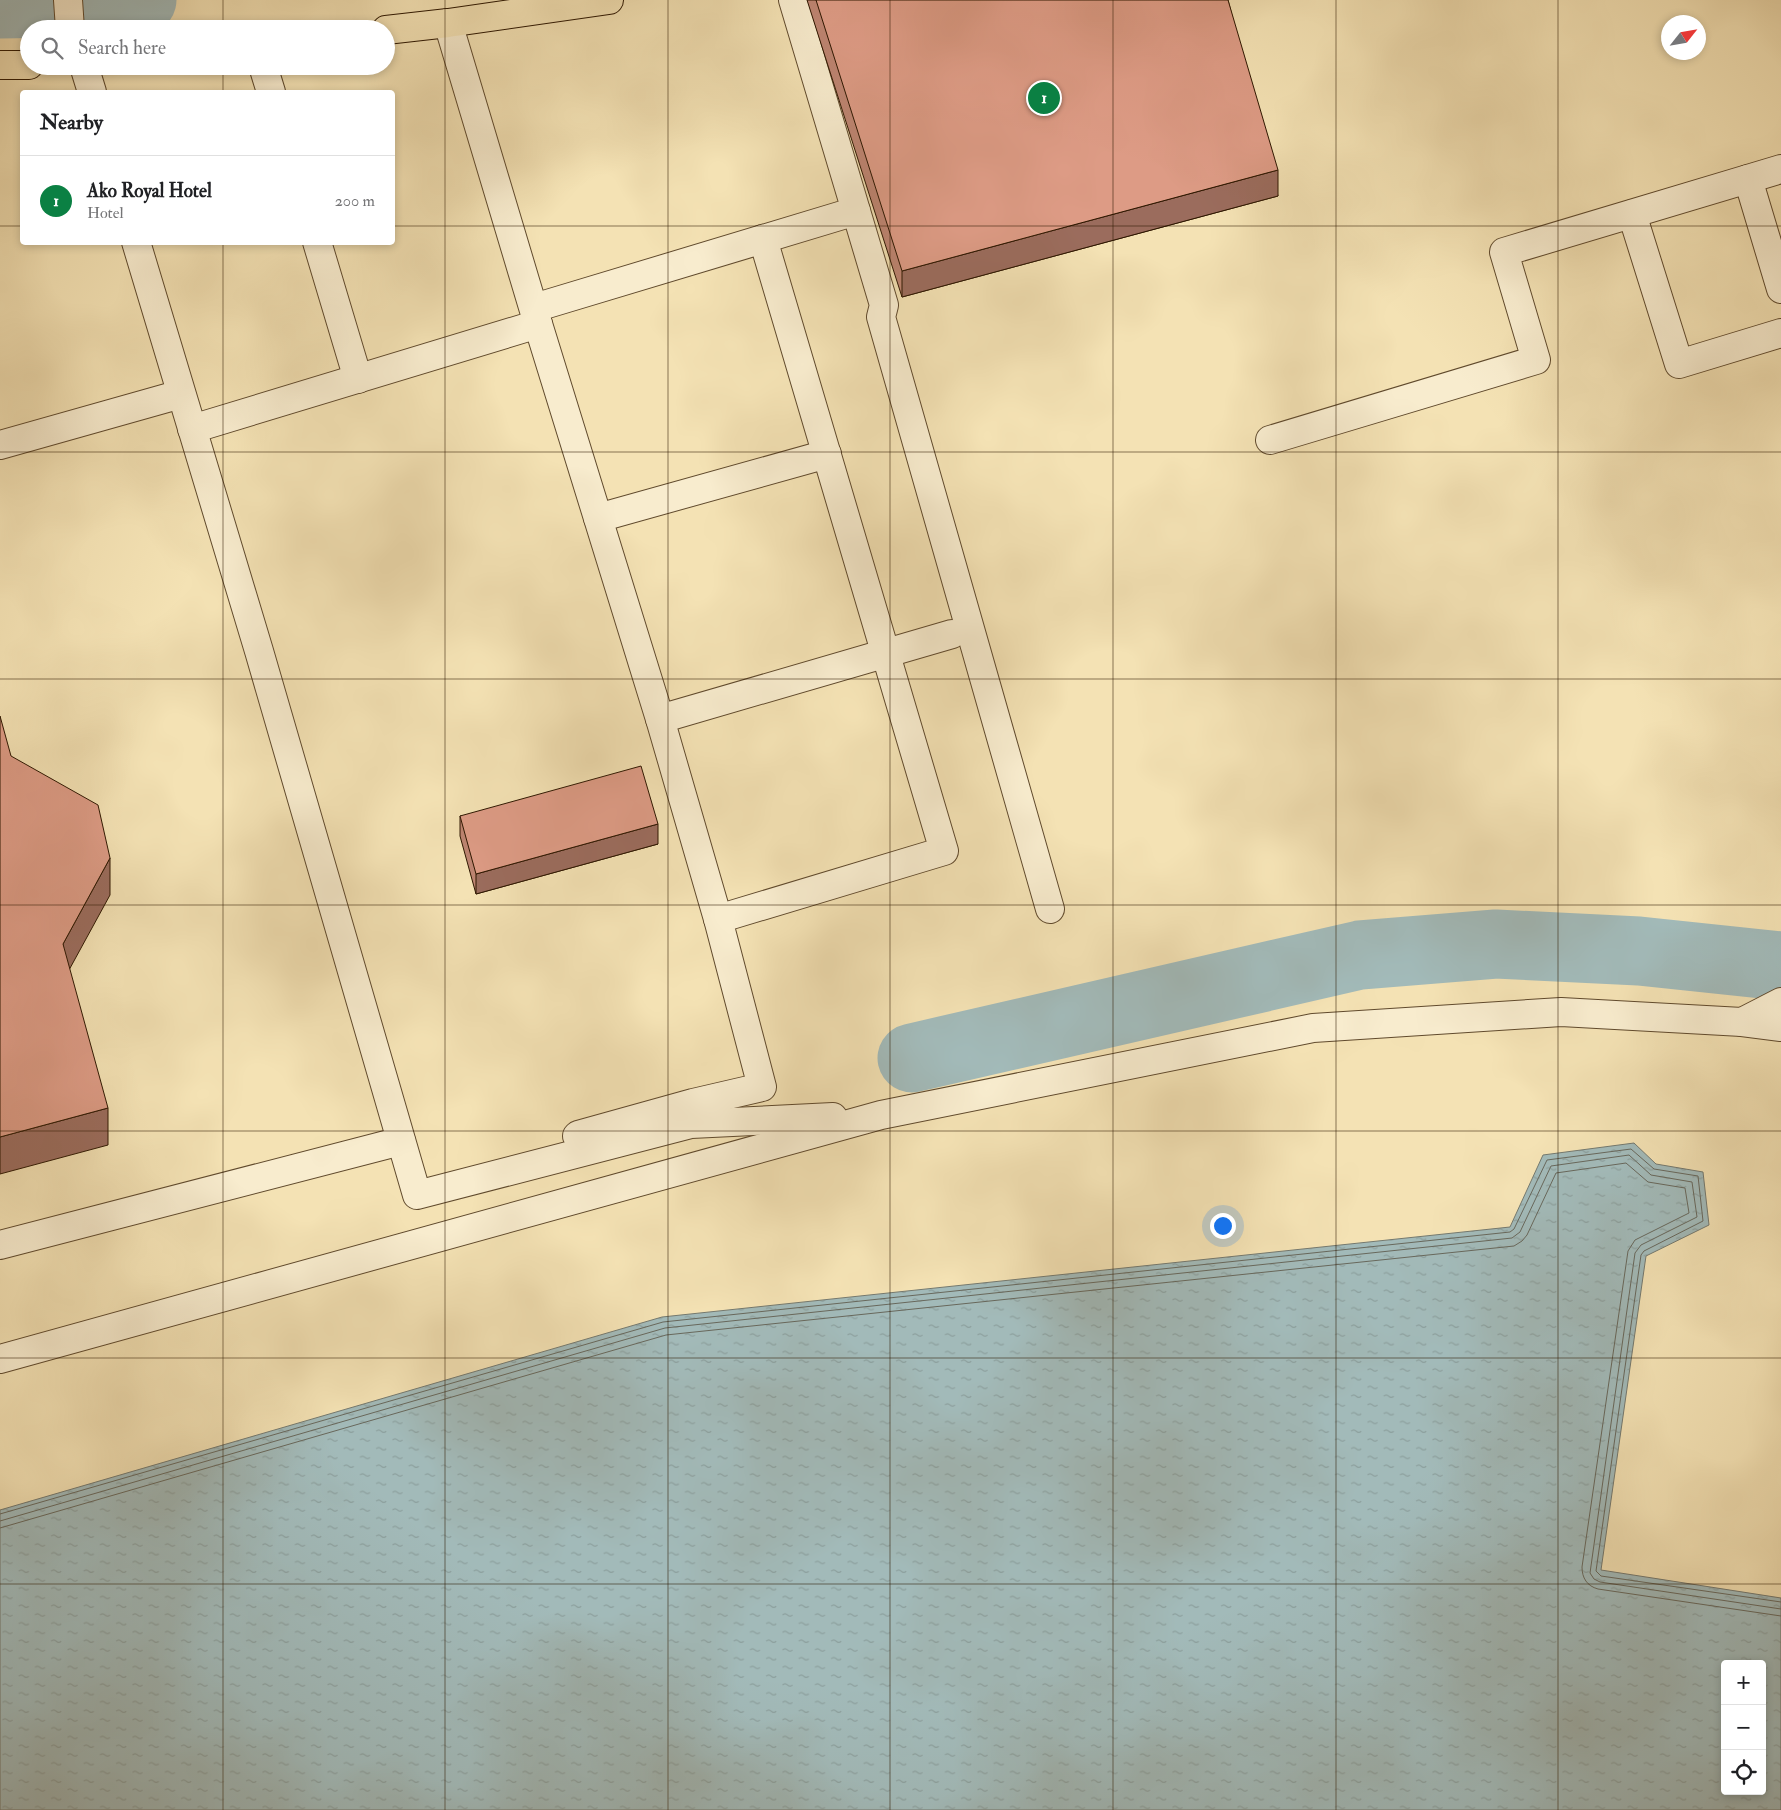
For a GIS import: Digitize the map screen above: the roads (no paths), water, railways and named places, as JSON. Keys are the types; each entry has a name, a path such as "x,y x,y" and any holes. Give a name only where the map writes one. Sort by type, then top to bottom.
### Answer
{"main road":[{"path":"395,29 609,0"},
{"path":"0,65 20,65"}],"street":[{"path":"68,0 69,20"},
{"path":"793,0 884,305 881,317 1050,909"},
{"path":"448,23 660,719 718,919 762,1087 693,1103 578,1135 568,1157"},
{"path":"87,75 91,90"},
{"path":"266,75 270,90"},
{"path":"1270,440 1536,360 1504,252 1781,169"},
{"path":"1748,179 1781,289"},
{"path":"192,429 358,379 763,239 856,211"},
{"path":"1632,214 1679,364 1781,333"},
{"path":"718,919 944,851 763,239"},
{"path":"137,245 417,1195 692,1124 882,1115"},
{"path":"318,245 358,379"},
{"path":"0,445 181,394"},
{"path":"598,518 827,454"},
{"path":"660,719 952,634"},
{"path":"1742,1022 1781,1002"},
{"path":"0,1359 882,1115 1313,1028 1562,1012 1742,1022 1781,1027"},
{"path":"0,1245 401,1141"}],"water":[{"path":"1634,1143 1656,1164 1703,1172 1709,1225 1646,1256 1601,1570 1781,1598 1781,1810 0,1810 0,1510 662,1317 1510,1227 1543,1155"}],"waterway":[{"path":"0,4 128,2 142,0"},
{"path":"912,1058 1360,955 1496,944 1639,951 1781,966"}],"place":[{"name":"Ako Royal Hotel","path":"1044,98"}]}
